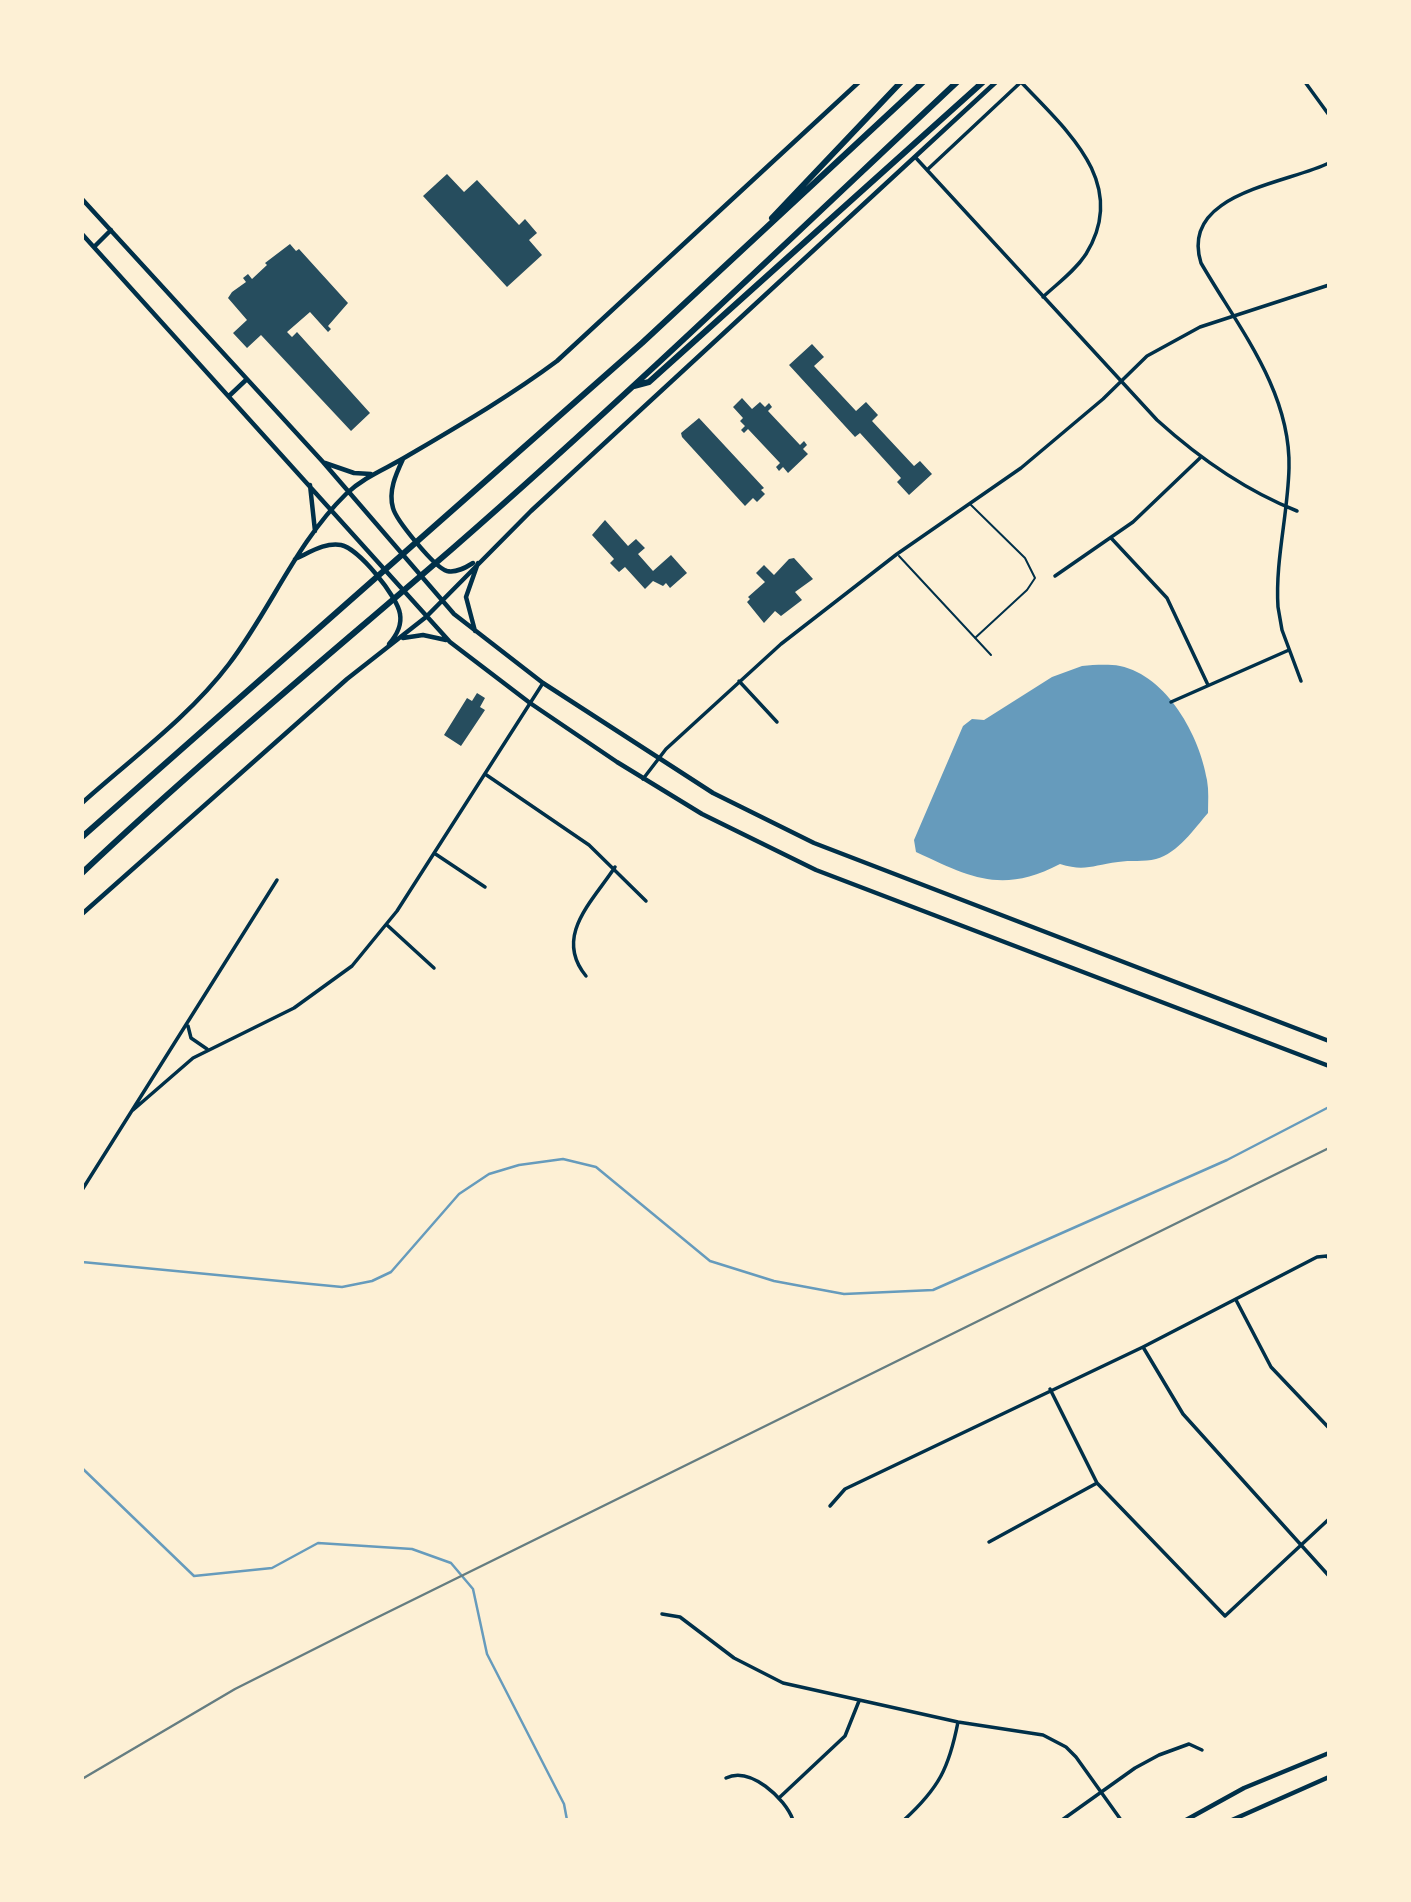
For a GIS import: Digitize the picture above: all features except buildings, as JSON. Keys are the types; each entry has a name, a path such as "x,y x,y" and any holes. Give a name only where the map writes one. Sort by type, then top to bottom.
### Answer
{"highway":[{"path":"727,265 901,82"},
{"path":"82,836 216,716 434,529 727,265 923,82"},
{"path":"82,873 223,744 452,548 632,387 957,82"},
{"path":"632,387 649,382 983,82"}],"main road":[{"path":"82,803 201,696 227,667 294,559 348,491 372,474 520,388 558,361 859,82"},
{"path":"82,914 286,732 426,617 480,559 996,82"},
{"path":"82,199 323,462 440,599 476,634 543,683 658,759 748,811 814,843 1329,1041"},
{"path":"94,247 111,230"},
{"path":"82,234 450,642 530,703 643,779 702,814 816,870 1326,1065"},
{"path":"229,396 247,379"},
{"path":"403,458 392,494 393,508 403,526 446,571 462,570 480,559"},
{"path":"323,462 354,473 372,474"},
{"path":"310,484 314,531"},
{"path":"294,559 325,545 336,544 346,545 361,556 398,605 400,614 397,633 382,653"},
{"path":"476,634 466,597 480,559"},
{"path":"399,639 423,635 450,642"},
{"path":"1186,1820 1244,1788 1329,1753"},
{"path":"1232,1820 1329,1777"}],"street":[{"path":"927,170 1021,82 1084,151 1096,175 1099,193 1097,222 1086,253 1043,296"},
{"path":"1305,82 1329,115"},
{"path":"916,158 1157,420 1200,458 1225,475 1297,511"},
{"path":"1301,681 1279,619 1277,595 1289,466 1282,410 1270,381 1198,252 1205,223 1227,201 1250,190 1305,174 1329,163"},
{"path":"643,779 658,759 781,644 897,554 1021,468 1147,356 1170,341 1232,316 1329,285"},
{"path":"1055,576 1112,538 1200,458"},
{"path":"1112,538 1167,598 1208,685"},
{"path":"1171,702 1289,650"},
{"path":"739,681 777,722"},
{"path":"132,1110 169,1075 208,1049 310,999 352,966 387,925 543,683"},
{"path":"485,774 589,845 615,867 646,901"},
{"path":"434,853 485,887"},
{"path":"586,976 574,957 572,937 615,867"},
{"path":"82,1190 277,880"},
{"path":"387,925 434,968"},
{"path":"188,1023 191,1038 208,1049"},
{"path":"830,1506 845,1489 1143,1347 1317,1258 1328,1258"},
{"path":"1236,1300 1271,1367 1329,1428"},
{"path":"1143,1347 1182,1414 1329,1576"},
{"path":"1050,1389 1097,1483 1225,1616 1329,1519"},
{"path":"989,1542 1097,1483"},
{"path":"662,1614 680,1617 734,1658 782,1683 958,1722 1043,1735 1076,1757 1121,1820"},
{"path":"780,1797 845,1736 859,1701"},
{"path":"904,1820 941,1780 953,1751 958,1722"},
{"path":"1062,1820 1100,1791 1147,1761 1181,1745 1189,1744 1202,1750"},
{"path":"726,1778 738,1774 768,1787 780,1797 793,1820"}],"lane":[{"path":"970,503 1024,558 1035,578 1027,590 975,638"},
{"path":"897,554 991,655"}],"water":[{"path":"1115,665 1137,672 1152,682 1178,710 1197,745 1208,784 1208,813 1191,833 1171,852 1156,859 1083,868 1060,864 1039,873 1004,880 971,875 916,852 914,840 963,726 972,719 984,720 1052,677 1082,666"}],"waterway":[{"path":"82,1262 342,1287 372,1281 391,1272 459,1194 489,1174 519,1165 563,1159 596,1167 710,1261 774,1281 844,1294 933,1290 1227,1160 1329,1107"},
{"path":"82,1468 194,1576 272,1568 318,1543 412,1549 451,1563 473,1589 487,1654 564,1804 567,1820"}],"railway":[{"path":"82,1779 235,1689 1329,1148"}]}
